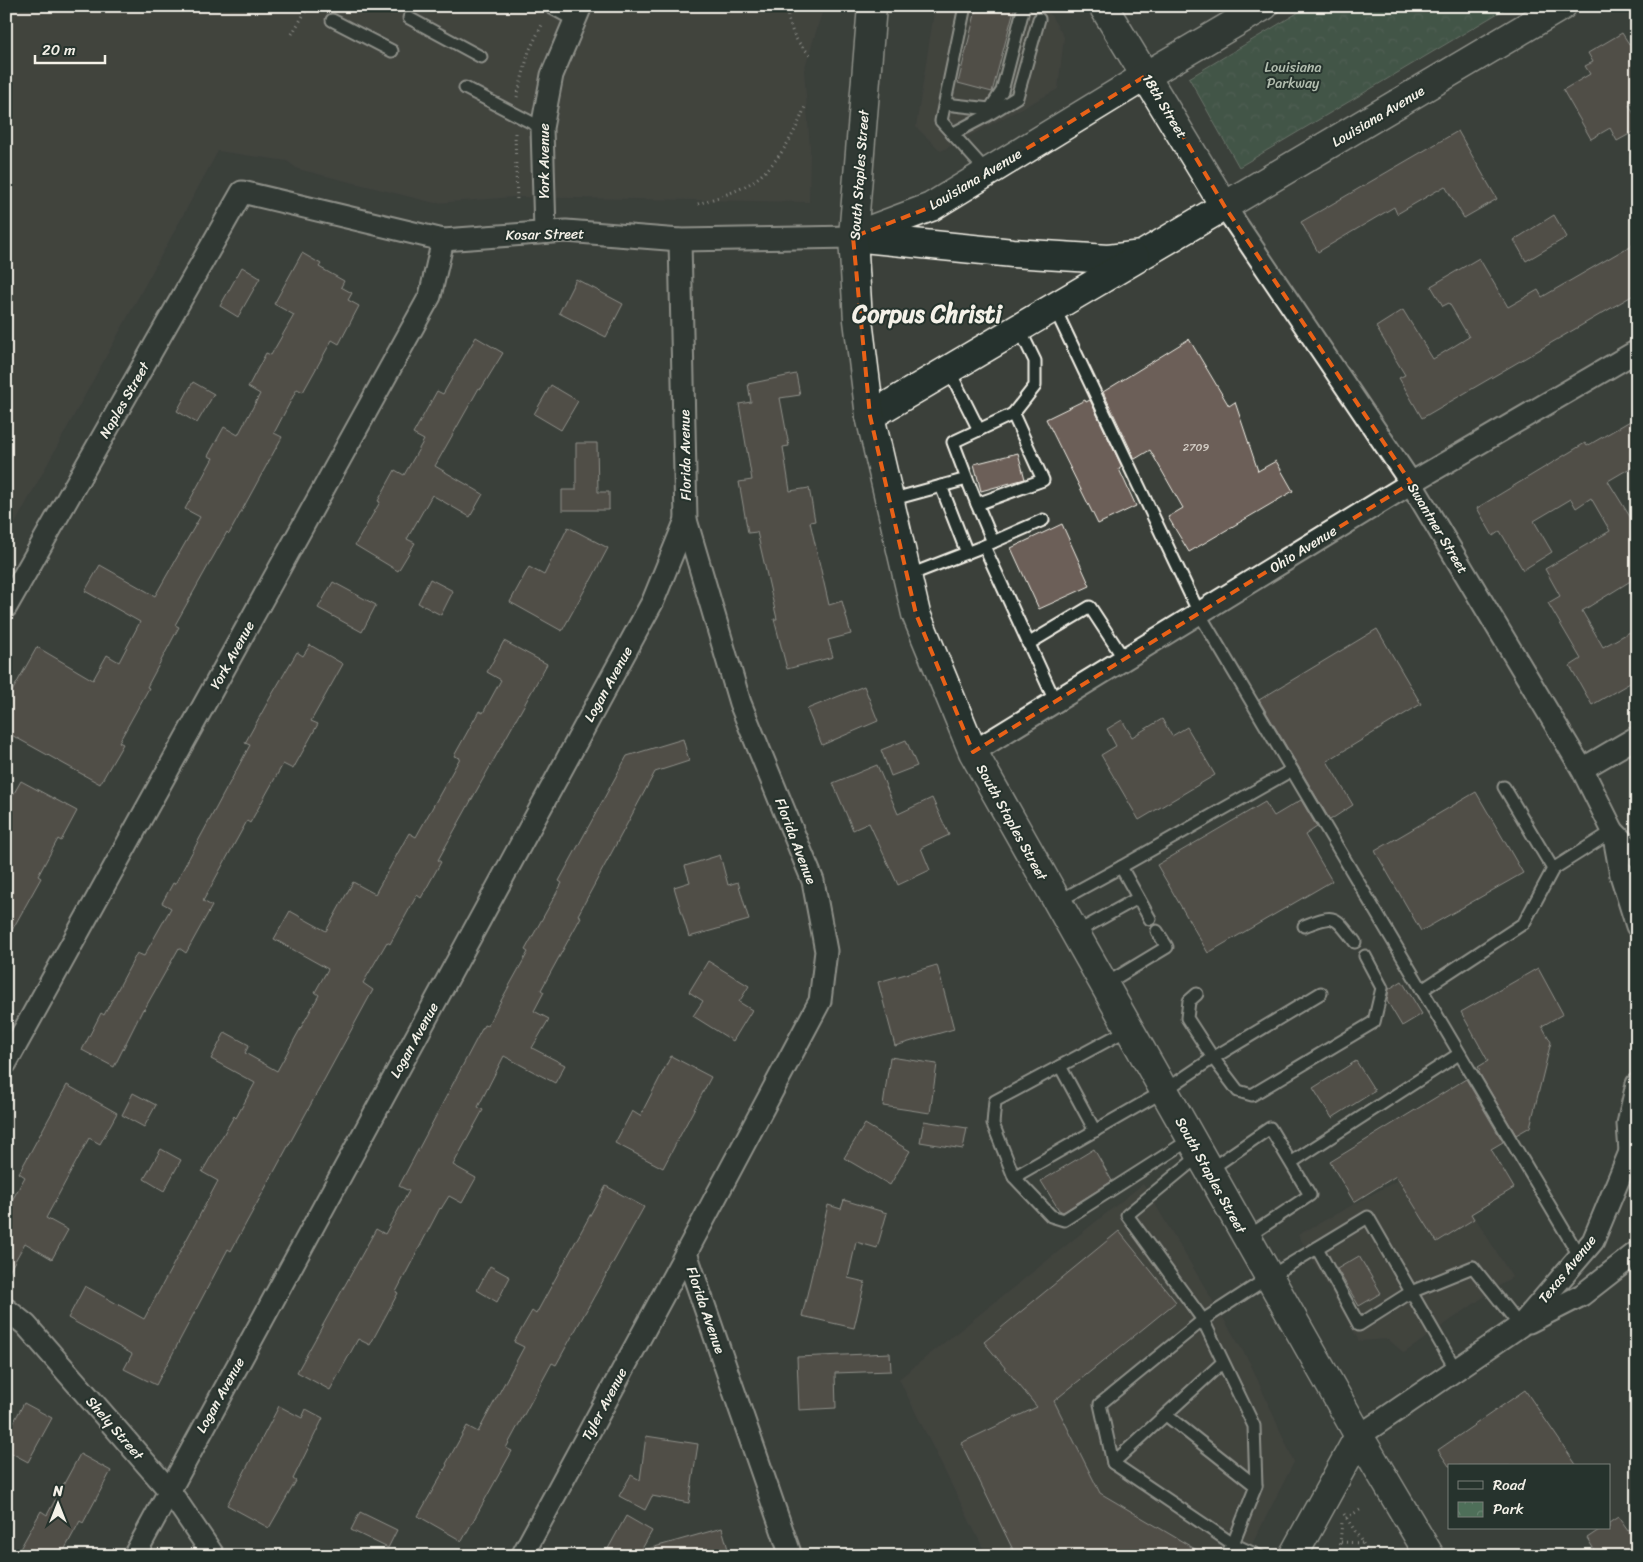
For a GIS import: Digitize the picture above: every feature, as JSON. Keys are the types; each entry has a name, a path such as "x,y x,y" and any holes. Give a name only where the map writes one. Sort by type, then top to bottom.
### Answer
{"main road":[{"name":"South Staples Street","path":"872,6 853,236 858,320 870,416 916,614 973,752 1359,1436 1430,1556"},
{"name":"18th Street","path":"1103,6 1225,207"},
{"name":"Louisiana Avenue","path":"853,236 931,207 1264,6"},
{"name":"Louisiana Avenue","path":"870,416 1562,6"},
{"name":"Louisiana Avenue","path":"853,236 1022,254 1108,259 1142,255"},
{"path":"1293,1556 1359,1436"}],"street":[{"name":"York Avenue","path":"545,232 542,128 552,75 578,14"},
{"name":"Kosar Street","path":"242,192 444,240 566,231 680,240 853,236"},
{"name":"Naples Street","path":"6,607 242,192"},
{"name":"Swantner Street","path":"1225,207 1411,483 1582,769 1613,831 1637,856"},
{"name":"York Avenue","path":"6,1063 430,296 444,240"},
{"name":"Florida Avenue","path":"680,240 686,520 740,703 813,881 826,951 820,1001 686,1253 791,1556"},
{"name":"Ohio Avenue","path":"973,752 1411,483 1637,351"},
{"name":"Logan Avenue","path":"134,1556 653,601 686,520"},
{"path":"1582,769 1637,737"},
{"path":"1613,831 1621,875 1637,926"},
{"name":"Texas Avenue","path":"1520,1326 1594,1242 1634,1150 1628,1124 1637,1084"},
{"name":"Texas Avenue","path":"1359,1436 1520,1326 1582,1295 1637,1252"},
{"name":"Tyler Avenue","path":"522,1556 686,1253"},
{"name":"Shely Street","path":"6,1309 26,1325 169,1490 214,1556"}],"lane":[{"path":"548,6 578,14"},
{"path":"965,6 941,121 987,172"},
{"path":"945,104 990,109 1002,91 1024,6"},
{"path":"409,18 481,57"},
{"path":"952,134 1017,97 1039,19"},
{"path":"332,20 392,51"},
{"path":"465,88 542,128"},
{"path":"1054,308 1199,613 1580,1258"},
{"path":"1019,328 1035,361 1035,386 1013,414 953,442 977,504 989,544 1028,644 1055,701"},
{"path":"949,370 979,430"},
{"path":"977,504 1042,480 1013,414"},
{"path":"890,500 967,479"},
{"path":"941,486 967,553"},
{"path":"907,576 989,544 1043,520"},
{"path":"1028,644 1090,607 1124,659"},
{"path":"1058,902 1292,770"},
{"path":"1504,787 1553,869"},
{"path":"1422,990 1524,923 1553,869 1613,831"},
{"path":"1121,867 1150,919"},
{"path":"1075,933 1138,898"},
{"path":"1304,926 1326,917 1337,920 1356,942"},
{"path":"1104,985 1167,948 1157,931"},
{"path":"1197,994 1189,1001 1187,1018 1212,1058 1238,1091 1252,1095 1374,1022 1382,988 1365,956"},
{"path":"1014,1177 1164,1090 1212,1058 1321,994"},
{"path":"1129,1029 995,1102 993,1124 1014,1177 1051,1216 1064,1220 1200,1155 1270,1128 1292,1162 1310,1196 1246,1237"},
{"path":"1292,1162 1459,1054"},
{"path":"1060,1066 1095,1131"},
{"path":"1200,1155 1127,1215 1203,1320 1254,1426 1256,1486 1233,1544 1226,1556"},
{"path":"1259,1556 1233,1544 1113,1463 1100,1404 1203,1320 1269,1277 1368,1217 1456,1370"},
{"path":"1317,1248 1359,1325 1411,1292 1473,1267 1520,1326"},
{"path":"1113,1463 1223,1362"},
{"path":"1166,1415 1256,1486"}],"path":[{"path":"292,34 309,6"},
{"path":"785,6 798,44 812,56"},
{"path":"698,204 747,185 771,166 789,139 806,104"},
{"path":"1340,1509 1371,1556"},
{"path":"1339,1554 1343,1520 1360,1510"},
{"path":"1340,1542 1363,1543"}],"highlighted area":[{"path":"1147,75 1225,207 1411,483 973,752 916,614 870,416 853,237 931,207"}],"shaded area":[{"path":"6,6 824,6 804,70 810,148 809,202 514,197 435,203 298,169 287,161 218,151 6,540"},
{"path":"935,6 1045,6 1064,37 1058,89 941,151 916,127"},
{"path":"1438,1158 1512,1277 1404,1353 1388,1339 1359,1341 1298,1235"},
{"path":"1143,1184 1250,1363 1294,1462 1246,1556 987,1556 899,1379"}],"green space":[{"name":"Louisiana Parkway","path":"1309,6 1510,6 1239,167 1189,78"}],"building":[{"path":"977,6 1015,6 992,92 958,83"},
{"path":"1622,33 1637,56 1637,101 1629,105 1637,119 1637,130 1617,141 1610,128 1591,139 1563,90 1590,74 1585,66 1593,62 1588,53"},
{"path":"1458,131 1497,199 1464,218 1445,186 1397,214 1394,207 1318,252 1301,222"},
{"path":"1554,215 1567,237 1526,261 1514,240"},
{"path":"1637,242 1637,293 1422,418 1399,378 1405,375 1376,327 1403,310 1433,359 1469,337 1449,303 1443,306 1431,286 1479,258 1508,307 1538,290 1542,297"},
{"path":"302,253 321,264 319,267 344,281 341,287 352,293 348,300 359,306 339,344 332,340 303,392 297,389 274,433 282,437 229,534 227,532 175,625 179,627 147,687 149,688 119,742 123,744 100,784 6,732 6,702 37,647 93,680 107,655 119,662 140,622 85,591 100,565 155,596 200,517 185,509 213,458 208,456 224,427 238,435 260,394 248,387 266,353 271,355 294,315 274,304"},
{"path":"242,267 260,278 238,317 220,306"},
{"path":"576,279 623,304 606,337 559,313"},
{"path":"476,337 503,353 481,389 479,388 435,466 483,494 470,517 432,495 407,539 415,543 398,571 355,545 380,502 378,501 395,470 404,475 424,440 413,434 437,391 443,394"},
{"path":"1189,339 1229,406 1235,402 1258,471 1276,461 1293,491 1189,552 1168,517 1183,508 1150,450 1135,459 1103,392"},
{"path":"796,374 800,395 780,398 789,446 783,447 790,491 809,488 815,521 810,522 829,605 842,601 851,634 828,640 833,657 787,669 774,619 777,619 757,532 748,533 739,482 752,480 739,404 751,402 748,384"},
{"path":"193,382 214,394 197,423 177,411"},
{"path":"551,385 578,401 561,430 534,414"},
{"path":"1085,400 1086,402 1090,400 1122,467 1119,469 1136,506 1098,524 1046,419"},
{"path":"1637,417 1637,464 1608,481 1637,528 1637,577 1582,611 1603,647 1630,632 1637,643 1637,679 1592,705 1570,666 1581,659 1548,603 1560,596 1545,569 1610,531 1591,498 1576,508 1571,499 1534,521 1552,552 1523,570 1500,531 1493,536 1477,508 1585,443 1587,446"},
{"path":"576,443 597,443 598,492 609,492 609,510 562,510 562,490 576,490"},
{"path":"1018,453 1025,479 981,491 974,464"},
{"path":"1062,524 1090,586 1039,609 1011,548"},
{"path":"568,527 608,548 562,631 510,602 529,567 544,575"},
{"path":"430,579 453,591 441,615 418,603"},
{"path":"333,582 376,605 362,632 318,608"},
{"path":"1377,629 1421,704 1327,761 1353,805 1330,820 1259,700"},
{"path":"504,641 547,664 438,860 441,862 421,898 417,895 390,944 387,942 363,983 373,990 231,1251 228,1249 156,1385 124,1369 132,1354 68,1318 85,1286 144,1319 218,1181 202,1172 234,1116 236,1118 255,1083 211,1059 225,1032 249,1045 245,1053 277,1071 319,995 315,992 328,969 274,939 290,911 326,931 353,882 375,894 409,833 416,837 460,758 454,756 479,711 483,713 501,680 487,672"},
{"path":"310,645 343,664 311,721 318,724 293,769 283,764 250,823 247,821 203,901 212,906 186,953 179,948 143,1009 114,1067 82,1050 101,1013 104,1015 137,953 144,956 171,908 162,903 173,883 175,884 250,745 245,743 270,698 297,652 303,656"},
{"path":"864,686 878,721 822,745 807,709"},
{"path":"1162,719 1172,736 1187,727 1215,775 1139,820 1101,755 1116,746 1107,729 1122,720 1132,737"},
{"path":"683,739 689,761 655,772 578,915 581,917 541,990 544,992 534,1011 549,1019 532,1048 565,1065 555,1083 504,1056 478,1107 483,1110 453,1165 476,1178 462,1203 449,1196 440,1208 370,1345 358,1339 330,1390 297,1372 376,1229 385,1234 409,1191 399,1186 484,1025 487,1026 528,952 525,950 562,883 559,881 627,756"},
{"path":"906,740 917,766 891,776 881,750"},
{"path":"877,765 898,814 932,798 949,835 921,848 930,870 898,885 869,823 853,830 833,783"},
{"path":"21,781 77,811 61,841 58,839 38,876 41,878 6,941 6,807"},
{"path":"1476,792 1523,873 1421,931 1375,851"},
{"path":"1301,800 1317,827 1305,835 1332,881 1208,953 1157,865 1265,802 1274,816"},
{"path":"720,855 728,885 738,882 749,920 689,937 674,887 690,882 685,866"},
{"path":"708,961 749,986 739,1002 752,1010 733,1041 693,1016 703,1001 689,992"},
{"path":"937,965 954,1029 895,1046 878,982"},
{"path":"1538,968 1563,1014 1542,1026 1551,1042 1530,1127 1516,1135 1478,1071 1480,1070 1478,1067 1488,1061 1461,1012"},
{"path":"1402,981 1422,1014 1402,1026 1387,1001 1389,989"},
{"path":"671,1056 711,1077 663,1168 615,1143 632,1111 640,1116"},
{"path":"890,1057 937,1064 930,1113 883,1106"},
{"path":"1356,1061 1375,1091 1332,1118 1313,1088"},
{"path":"1466,1079 1503,1142 1491,1149 1514,1188 1471,1214 1474,1219 1437,1242 1396,1176 1354,1202 1330,1162"},
{"path":"67,1085 117,1113 100,1144 89,1138 46,1218 68,1230 52,1259 25,1243 6,1277 6,1211 25,1177 19,1173"},
{"path":"133,1093 156,1105 144,1127 122,1115"},
{"path":"924,1121 967,1128 963,1149 920,1142"},
{"path":"865,1124 910,1151 890,1185 844,1158"},
{"path":"161,1149 181,1160 164,1191 144,1179"},
{"path":"1094,1149 1112,1181 1063,1212 1059,1210 1041,1181"},
{"path":"606,1186 644,1207 556,1365 552,1363 506,1448 512,1451 462,1541 418,1516 467,1426 478,1432 524,1347 514,1342 532,1311 536,1314"},
{"path":"844,1200 887,1213 877,1248 856,1242 848,1278 865,1282 854,1328 802,1316 828,1205 841,1209"},
{"path":"1119,1231 1176,1302 1054,1401 1100,1493 1207,1556 1016,1556 961,1443 1037,1407 984,1342"},
{"path":"1359,1256 1381,1293 1359,1306 1337,1269"},
{"path":"490,1266 510,1277 497,1302 477,1290"},
{"path":"890,1353 891,1371 835,1373 836,1408 799,1410 797,1357"},
{"path":"1525,1390 1576,1464 1448,1465 1438,1450"},
{"path":"24,1403 52,1418 28,1462 6,1450 6,1436"},
{"path":"279,1406 302,1418 306,1409 323,1418 293,1479 296,1481 269,1528 227,1505"},
{"path":"646,1436 698,1444 689,1503 652,1496 645,1510 619,1496 631,1475 640,1480"},
{"path":"80,1454 111,1471 83,1523 80,1521 61,1556 16,1556 41,1511 47,1515"},
{"path":"360,1512 397,1530 388,1548 351,1530"},
{"path":"626,1516 652,1531 638,1556 604,1556"},
{"path":"1618,1517 1628,1531 1637,1525 1637,1556 1598,1556 1587,1538 1599,1530 1610,1530 1610,1522"},
{"path":"722,1528 730,1556 645,1556 644,1550"}],"district":[{"name":"Corpus Christi","path":"927,314"}]}
